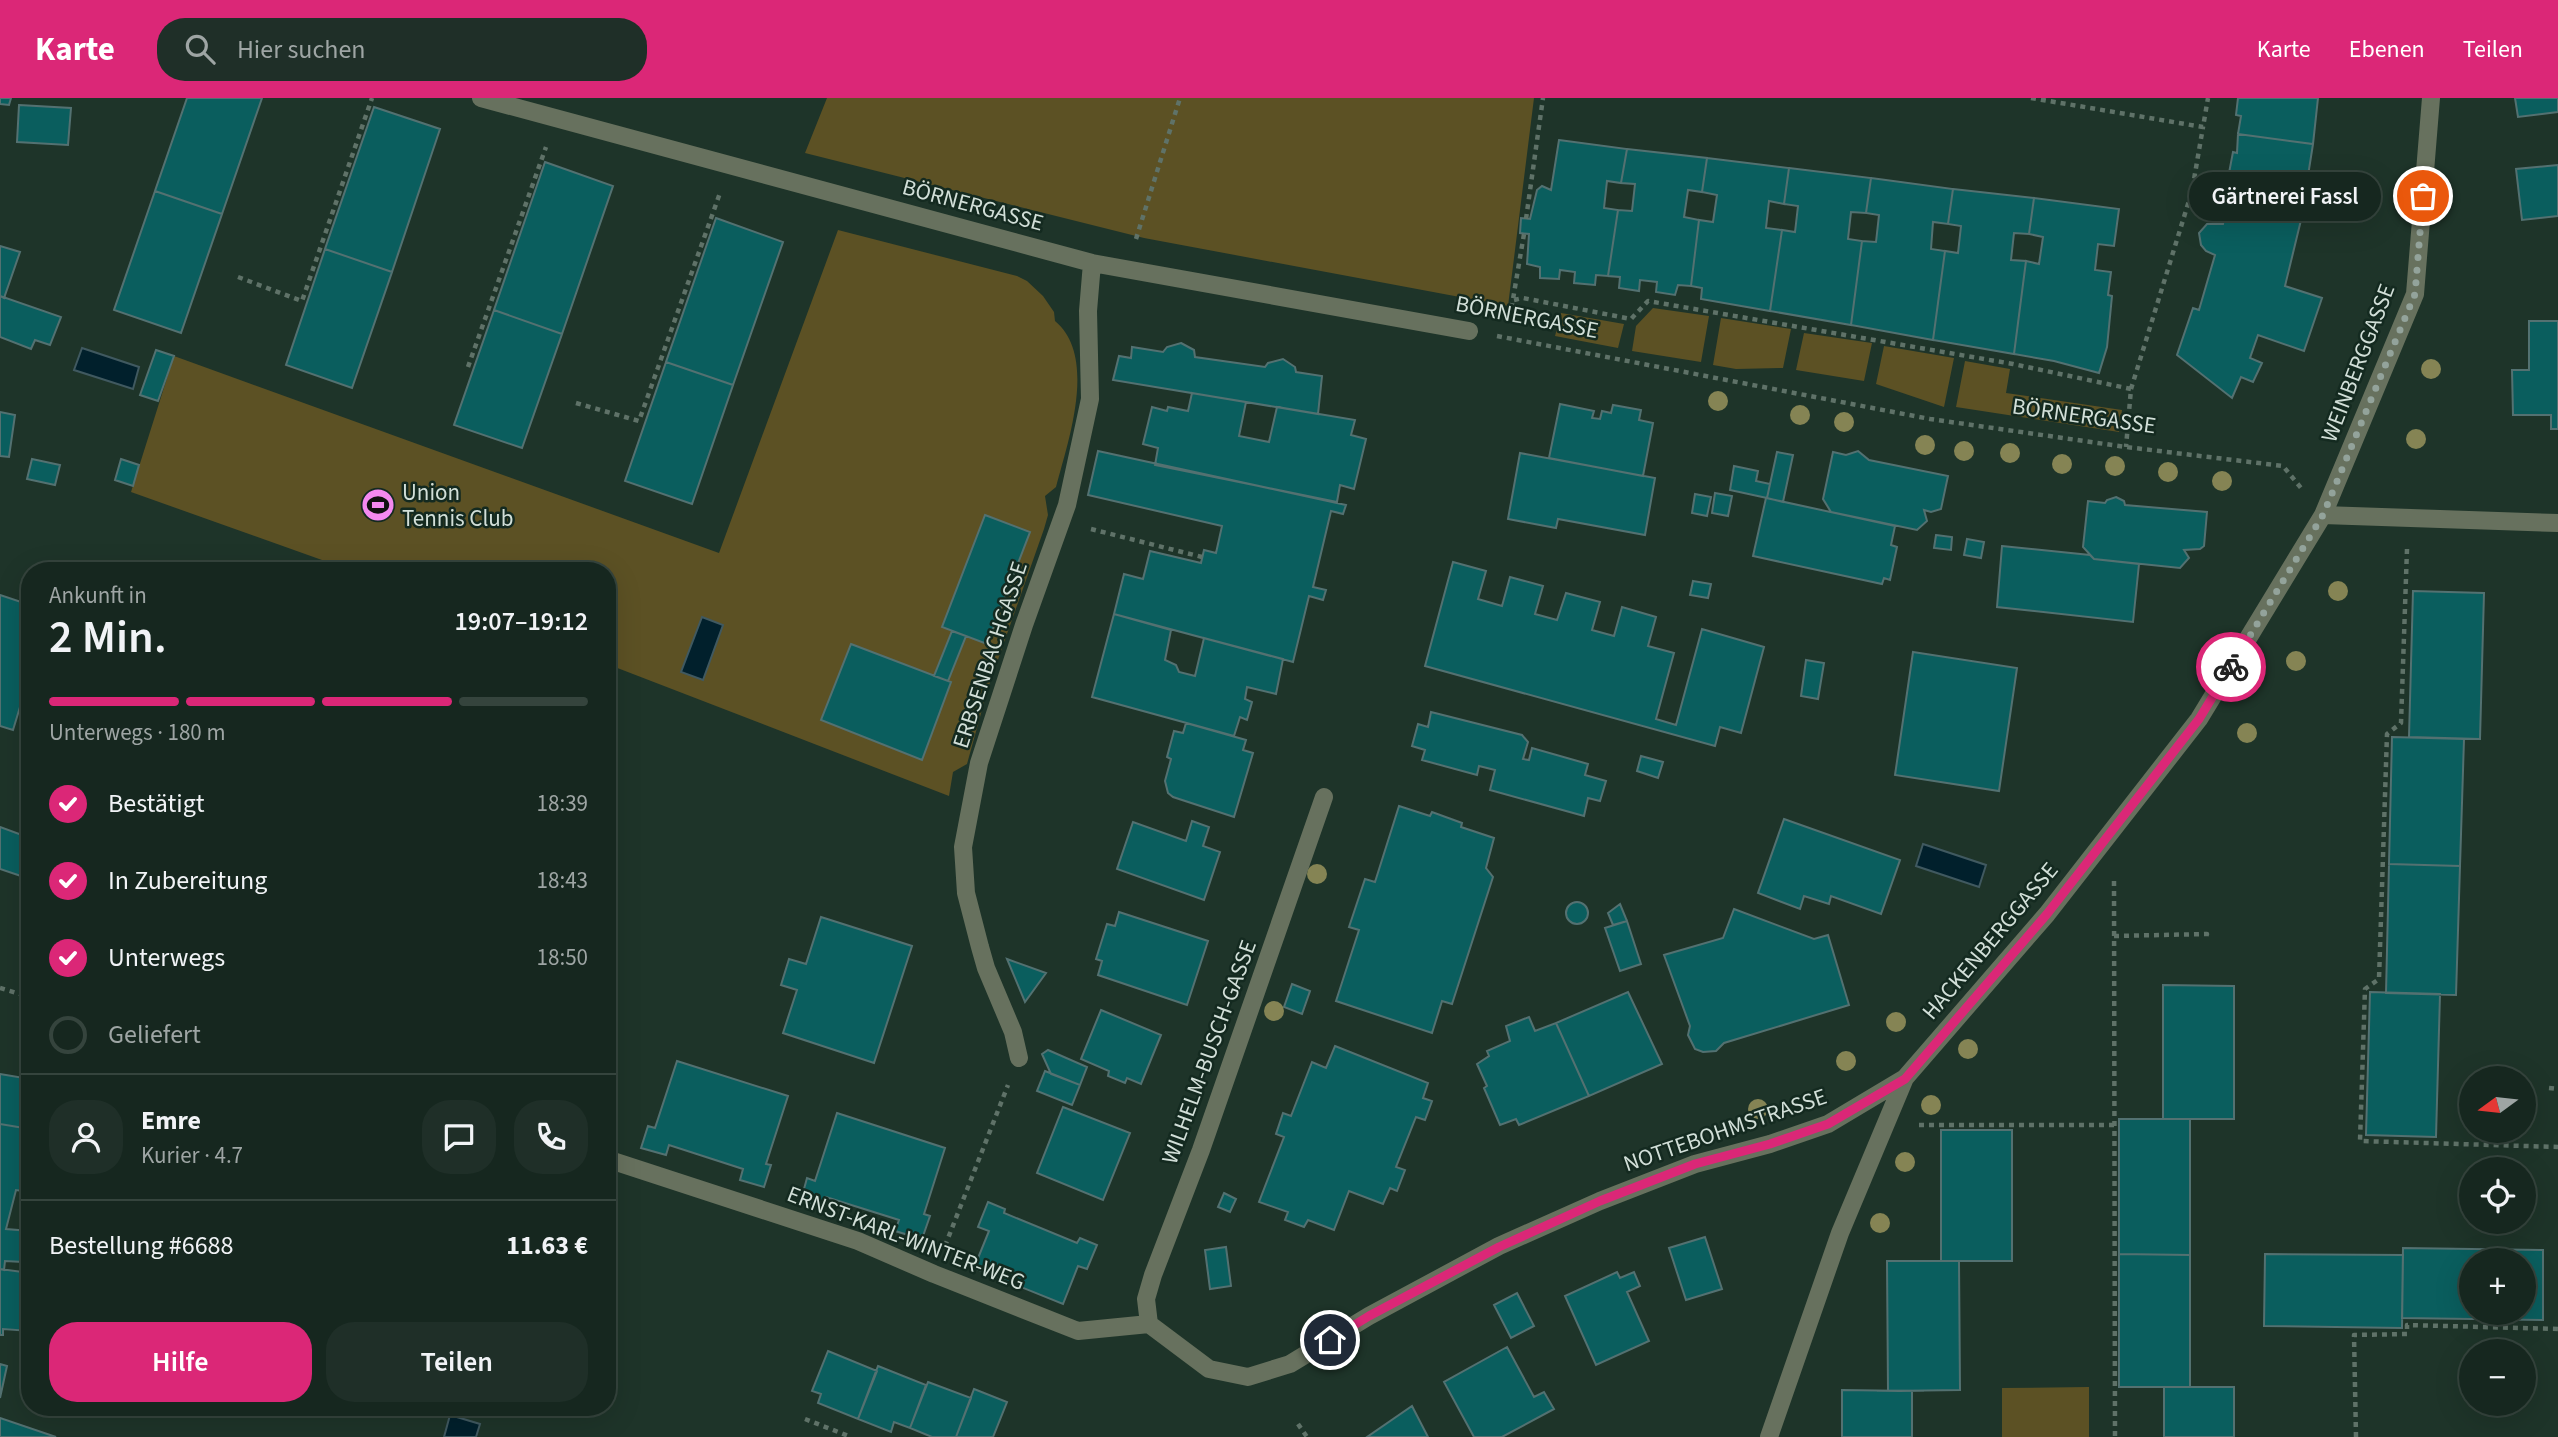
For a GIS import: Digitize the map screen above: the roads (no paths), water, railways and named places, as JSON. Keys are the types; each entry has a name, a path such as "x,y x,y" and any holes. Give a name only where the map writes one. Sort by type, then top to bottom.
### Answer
{"street":[{"name":"BÖRNERGASSE","path":"481,98 1092,263 1469,331"},
{"name":"WEINBERGGASSE","path":"2323,515 2415,294 2431,98"},
{"name":"ERBSENBACHGASSE","path":"1019,1058 1013,1032 985,968 966,893 963,847 979,763 1067,505 1090,399 1088,311 1092,263"},
{"path":"2323,515 2558,523"},
{"name":"HACKENBERGGASSE","path":"1769,1437 1840,1233 1905,1079 2047,914 2199,719 2323,515"},
{"name":"WILHELM-BUSCH-GASSE","path":"1149,1324 1146,1299 1153,1275 1201,1150 1324,797"},
{"name":"NOTTEBOHMSTRASSE","path":"1149,1324 1209,1369 1248,1377 1290,1364 1369,1316 1499,1247 1600,1201 1695,1164 1770,1144 1828,1124 1905,1079"},
{"name":"ERNST-KARL-WINTER-WEG","path":"616,1162 858,1241 1078,1331 1149,1324"}],"water":[{"path":"82,348 139,367 133,389 74,370"},
{"path":"702,617 723,625 703,680 681,672"},
{"path":"1923,844 1986,865 1979,887 1916,866"},
{"path":"450,1416 480,1424 476,1437 444,1437"}],"place":[{"name":"Gärtnerei Fassl","path":"2423,196"},
{"name":"Union Tennis Club","path":"378,505"}]}
